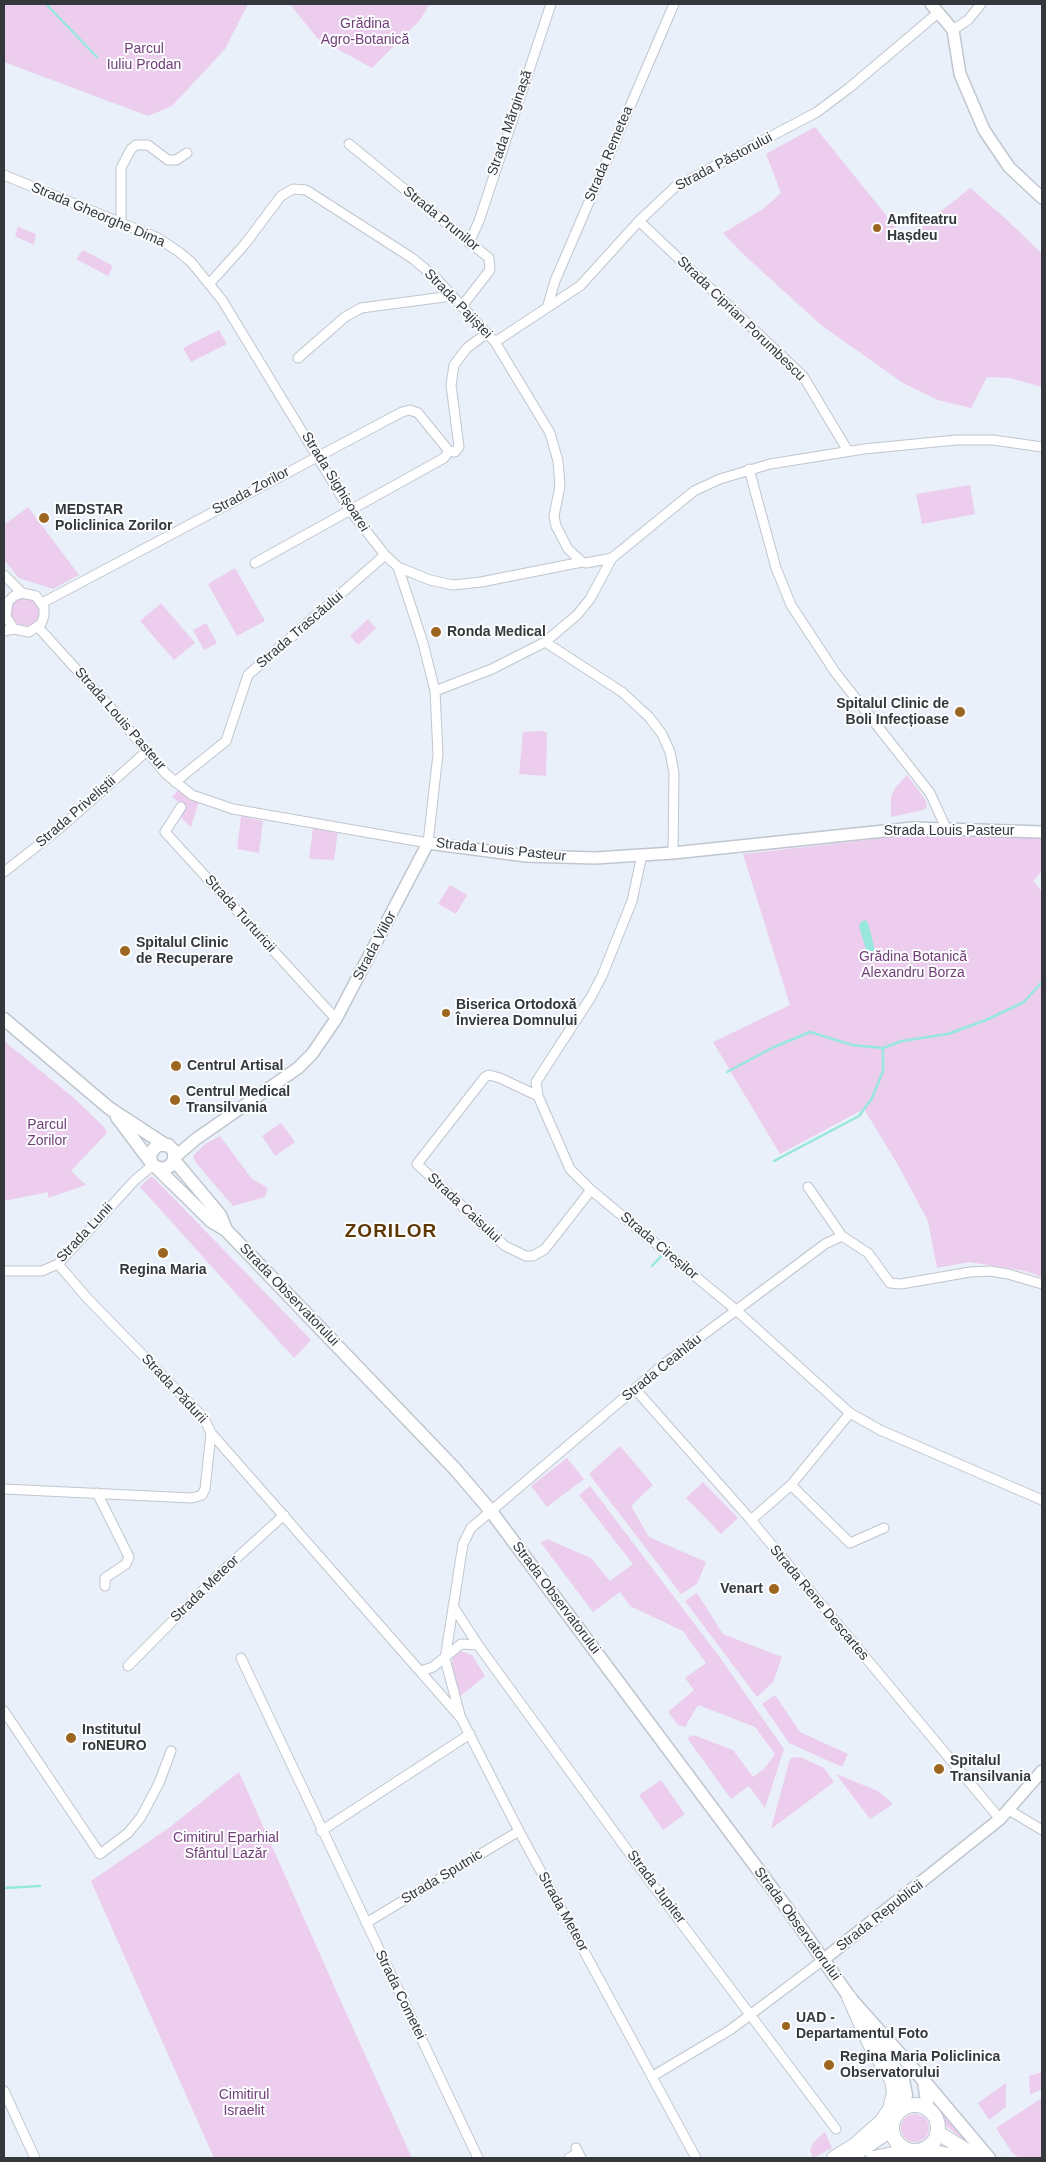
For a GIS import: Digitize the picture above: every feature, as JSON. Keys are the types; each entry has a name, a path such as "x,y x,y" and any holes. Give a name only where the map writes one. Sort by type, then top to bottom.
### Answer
{"main road":[{"name":"Strada Observatorului","path":"4,1019 109,1108 166,1144"},
{"name":"Strada Observatorului","path":"109,1108 153,1164 211,1221 226,1230 454,1469 490,1510 849,1997 903,2080 906,2094 901,2110"},
{"path":"166,1144 173,1149 177,1162 167,1168 153,1164 150,1154 154,1147 166,1144"},
{"name":"Strada Observatorului","path":"177,1162 220,1215 226,1230"},
{"name":"Strada Observatorului","path":"849,1997 989,2158"},
{"path":"834,2158 855,2145 873,2130 886,2116 893,2098 892,2080 870,2044 849,1997"},
{"path":"924,2081 928,2109 936,2120 938,2133 935,2140 924,2150"},
{"path":"909,2151 897,2143 892,2129 896,2115 901,2110 915,2105 928,2109"},
{"path":"848,2158 892,2129"},
{"path":"938,2133 978,2158"},
{"path":"873,2158 924,2150 963,2158"}],"street":[{"name":"Strada Mărginașă","path":"470,243 551,4"},
{"name":"Strada Remetea","path":"548,305 555,282 674,4"},
{"path":"953,30 968,20 981,4"},
{"name":"Strada Păstorului","path":"495,342 548,305 580,286 640,221 684,181 817,112 849,88 935,8"},
{"path":"935,8 953,30 960,74 984,130 1009,168 1042,198"},
{"name":"Strada Prunilor","path":"349,144 489,258 491,266 487,274 462,306"},
{"path":"121,224 121,168 130,149 136,145 148,145 168,160 176,160 188,152"},
{"name":"Strada Gheorghe Dima","path":"4,175 166,243 185,257 210,283 274,384"},
{"name":"Strada Pajiștei","path":"210,283 245,244 281,196 287,191 300,189 306,190 412,258 436,278 495,342 550,433 558,461 560,486 554,516 556,526 560,537 582,562"},
{"name":"Strada Ciprian Porumbescu","path":"640,221 803,376 848,451"},
{"path":"298,358 345,317 361,308 452,296"},
{"path":"255,563 444,458 449,451 455,452 459,447 451,374 459,356 487,333"},
{"name":"Strada Sighișoarei","path":"274,384 350,509 385,555 398,567 430,580 453,585 481,582 582,562"},
{"name":"Strada Zorilor","path":"42,603 402,412 410,410 422,417 449,451"},
{"path":"435,691 492,669 545,642 576,615 590,599 612,558 688,494 720,479 749,469 848,451 956,440 994,440 1042,446"},
{"path":"749,469 773,558 791,605 835,672 930,793 946,828"},
{"name":"Strada Trascăului","path":"175,782 226,741 248,675 385,555"},
{"path":"582,562 592,563 612,558"},
{"name":"Strada Viilor","path":"177,1162 186,1148 196,1139 298,1068 312,1054 336,1019 428,843 438,754 435,691 423,643 398,567"},
{"path":"4,575 22,593"},
{"path":"4,631 14,629 24,632 38,628 44,616 42,603 32,594 22,593 11,599 5,608 8,622 14,629"},
{"name":"Strada Louis Pasteur","path":"38,628 175,782 204,800 233,809 428,843 526,856 596,858 674,853 894,829 946,828 1042,832"},
{"path":"545,642 622,692 649,717 662,734 670,752 674,773 674,853"},
{"name":"Strada Priveliștii","path":"4,872 38,846 147,751"},
{"name":"Strada Turturicii","path":"181,807 165,832 336,1019"},
{"path":"538,1096 536,1082 591,997 611,956 632,901 642,855"},
{"name":"Strada Caisului","path":"538,1096 500,1078 489,1075 485,1076 417,1164 505,1246 526,1256 533,1256 545,1249 591,1190"},
{"name":"Strada Cireșilor","path":"538,1096 565,1161 576,1177 736,1310 850,1413 880,1430 1042,1500"},
{"name":"Strada Viilor","path":"166,1144 178,1146 196,1139"},
{"name":"Strada Lunii","path":"4,1270 42,1271 58,1264 135,1180 153,1164"},
{"path":"808,1187 842,1236 868,1253 886,1280 895,1284 970,1272 990,1271 1042,1284"},
{"name":"Strada Ceahlău","path":"490,1510 635,1389 736,1310 825,1244 842,1236"},
{"name":"Strada Pădurii","path":"4,1489 199,1497 205,1489 211,1433 204,1418 88,1299 58,1264"},
{"name":"Strada Rene Descartes","path":"635,1389 751,1520 1000,1819"},
{"path":"751,1520 791,1485 850,1413"},
{"name":"Strada Meteor","path":"211,1433 422,1671 461,1718 518,1830 696,2158"},
{"path":"791,1485 850,1543 884,1528"},
{"path":"97,1493 129,1557 126,1564 105,1578 105,1586"},
{"path":"461,1718 445,1659 466,1537 475,1523 490,1510"},
{"name":"Strada Meteor","path":"128,1666 218,1575 284,1515"},
{"name":"Strada Jupiter","path":"453,1606 478,1644 836,2129"},
{"path":"422,1671 445,1659 461,1644 478,1644"},
{"name":"Strada Cometei","path":"241,1658 321,1831 478,2158"},
{"path":"4,1711 100,1854 128,1832 140,1817 159,1783 171,1751"},
{"path":"321,1831 470,1734"},
{"name":"Strada Republicii","path":"653,2076 707,2046 823,1960 1000,1819 1042,1771"},
{"path":"1009,1810 1042,1830"},
{"name":"Strada Sputnic","path":"366,1923 518,1830"},
{"path":"4,2091 35,2158"},
{"path":"570,2158 578,2153"}],"green space":[{"name":"Parcul Iuliu Prodan","path":"4,4 248,4 225,49 172,106 148,116 4,62"},
{"name":"Grădina Agro-Botanică","path":"290,4 430,4 419,21 372,68 317,38"},
{"path":"815,127 906,240 970,188 1005,218 1042,254 1042,387 1010,378 987,377 971,408 938,400 903,383 821,325 743,254 723,233 763,209 781,193 766,154"},
{"path":"18,227 36,234 34,245 15,236"},
{"path":"83,250 113,266 108,276 76,259"},
{"path":"219,330 227,344 191,362 183,348"},
{"path":"970,485 975,514 922,524 916,494"},
{"path":"28,507 79,575 53,589 19,578 4,560 4,525"},
{"path":"235,568 265,621 237,636 208,584"},
{"path":"25,598 35,602 39,612 35,622 25,626 15,622 11,612 15,602"},
{"path":"161,603 195,643 174,660 140,621"},
{"path":"368,619 376,628 358,645 350,636"},
{"path":"206,623 217,643 204,650 193,630"},
{"path":"542,731 547,733 546,776 519,774 523,732"},
{"path":"907,775 925,799 927,807 923,810 891,817 891,797 895,788"},
{"path":"179,789 199,801 191,827 180,817 184,806 172,797"},
{"path":"241,816 263,821 259,853 237,849"},
{"path":"313,828 338,831 334,860 309,859"},
{"name":"Grădina Botanică Alexandru Borza","path":"920,834 1042,837 1042,871 1033,881 1042,892 1042,1277 1025,1271 969,1262 937,1268 928,1221 898,1165 864,1109 780,1154 713,1042 790,1005 743,854"},
{"path":"450,885 467,895 456,914 438,904"},
{"name":"Parcul Zorilor","path":"4,1041 74,1098 103,1126 107,1133 71,1171 86,1185 48,1198 48,1192 4,1201"},
{"path":"281,1123 295,1142 275,1156 262,1136"},
{"path":"220,1136 252,1179 268,1188 265,1197 233,1206 196,1163 193,1156 205,1144"},
{"path":"150,1177 154,1178 311,1340 294,1358 140,1187"},
{"path":"620,1446 653,1485 631,1506 649,1537 706,1562 697,1584 681,1594 589,1474"},
{"path":"567,1458 584,1479 547,1507 531,1486"},
{"path":"703,1482 738,1518 721,1534 686,1498"},
{"path":"590,1486 721,1659 784,1749 765,1808 749,1786 731,1799 687,1738 693,1735 733,1750 753,1777 764,1769 775,1754 755,1727 698,1705 685,1727 678,1725 668,1712 694,1690 685,1678 706,1663 683,1631 630,1606 620,1592 593,1612 541,1543 547,1539 591,1558 610,1581 633,1564 579,1495"},
{"path":"697,1593 723,1634 782,1657 773,1682 757,1697 685,1601"},
{"path":"461,1651 472,1655 485,1676 458,1698 451,1669 453,1657"},
{"path":"775,1695 800,1732 848,1754 842,1767 789,1743 762,1704"},
{"path":"800,1757 824,1768 834,1782 771,1829 789,1762 791,1758"},
{"path":"239,1772 412,2158 214,2158 91,1881 170,1827"},
{"path":"836,1774 878,1791 893,1804 870,1819"},
{"path":"661,1780 685,1814 663,1830 639,1795"},
{"path":"1042,2072 1042,2089 1030,2095 1029,2076"},
{"path":"1006,2083 1006,2107 989,2120 978,2103"},
{"path":"1042,2098 1042,2158 1020,2158 1013,2154 996,2128"},
{"path":"935,2103 972,2146 947,2127"},
{"path":"915,2114 925,2118 929,2128 925,2138 915,2142 905,2138 901,2128 905,2118"},
{"path":"825,2132 832,2148 813,2158 810,2150 814,2142"}],"shaded area":[{"path":"865,920 868,923 875,950 871,954 867,953 859,926"}],"waterway":[{"path":"46,4 97,57"},
{"path":"727,1072 774,1047 810,1032 852,1045 883,1048 902,1041 948,1034 986,1020 1024,1002 1042,982"},
{"path":"774,1161 859,1116 872,1098 883,1071 883,1048"},
{"path":"652,1266 664,1253"},
{"path":"4,1888 40,1886"}],"place":[{"name":"Amfiteatru Hașdeu","path":"877,228"},
{"name":"MEDSTAR Policlinica Zorilor","path":"44,518"},
{"name":"Ronda Medical","path":"436,632"},
{"name":"Spitalul Clinic de Boli Infecțioase","path":"960,712"},
{"name":"Spitalul Clinic de Recuperare","path":"125,951"},
{"name":"Biserica Ortodoxă Învierea Domnului","path":"446,1013"},
{"name":"Centrul Artisal","path":"176,1066"},
{"name":"Centrul Medical Transilvania","path":"175,1100"},
{"name":"Regina Maria","path":"163,1253"},
{"name":"Venart","path":"774,1589"},
{"name":"Institutul roNEURO","path":"71,1738"},
{"name":"Spitalul Transilvania","path":"939,1769"},
{"name":"UAD - Departamentul Foto","path":"786,2026"},
{"name":"Regina Maria Policlinica Observatorului","path":"829,2065"}],"district":[{"name":"ZORILOR","path":"391,1232"}],"park label":[{"name":"Cimitirul Eparhial Sfântul Lazăr","path":"226,1846"},
{"name":"Cimitirul Israelit","path":"244,2104"}]}
